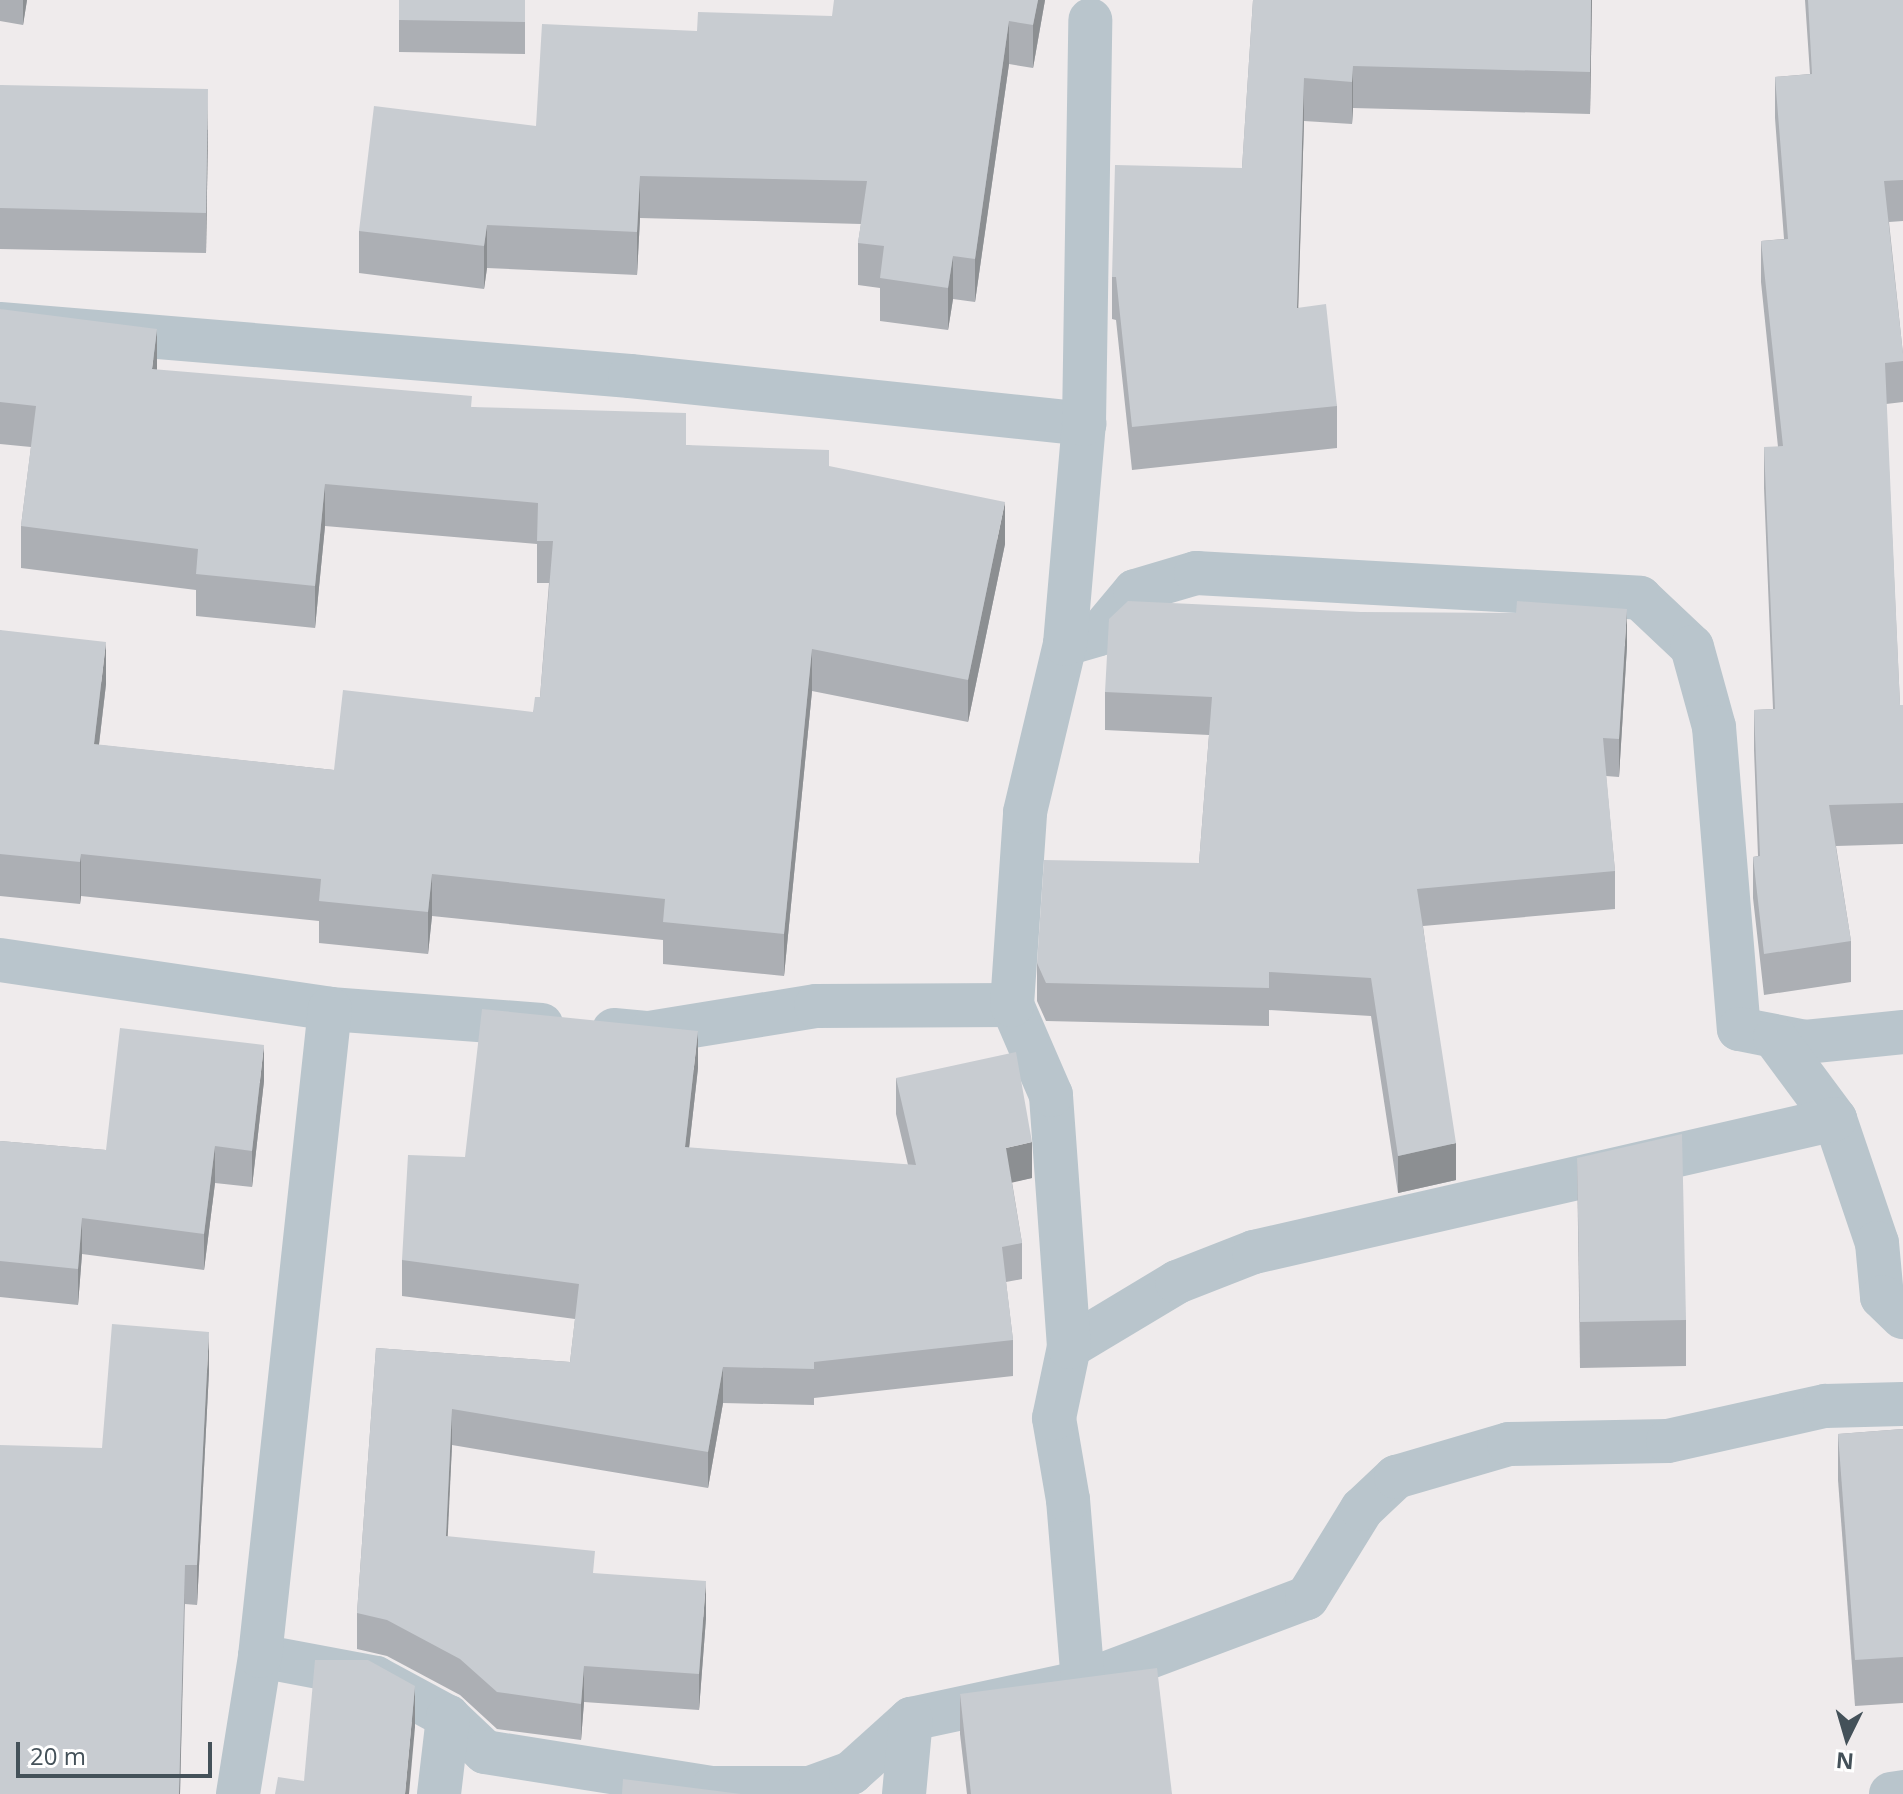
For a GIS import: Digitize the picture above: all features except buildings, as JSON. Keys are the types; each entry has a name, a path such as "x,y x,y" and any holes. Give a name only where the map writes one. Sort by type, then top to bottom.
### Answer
{"street":[{"path":"1083,1682 1068,1500 1054,1418 1069,1347 1051,1095 1012,1005 1025,812 1065,644 1084,424 1090,20"},
{"path":"0,324 630,376 1084,424"},
{"path":"1065,644 1099,634 1135,591 1196,573 1640,598 1692,647 1714,727 1739,1029 1805,1042 1903,1032"},
{"path":"0,960 330,1009 649,1033 816,1006 1012,1005"},
{"path":"238,1794 260,1656 330,1009"},
{"path":"1775,1038 1835,1119 1877,1243 1882,1297 1903,1317"},
{"path":"1069,1347 1177,1282 1254,1252 1835,1119"},
{"path":"260,1656 376,1678 448,1717 485,1752 713,1788 810,1791 851,1773 911,1719 1083,1682 1307,1598 1362,1509 1396,1477 1509,1444 1668,1441 1825,1406 1903,1404"},
{"path":"439,1794 448,1717"},
{"path":"904,1794 911,1719"},
{"path":"1891,1794 1903,1792"}]}
